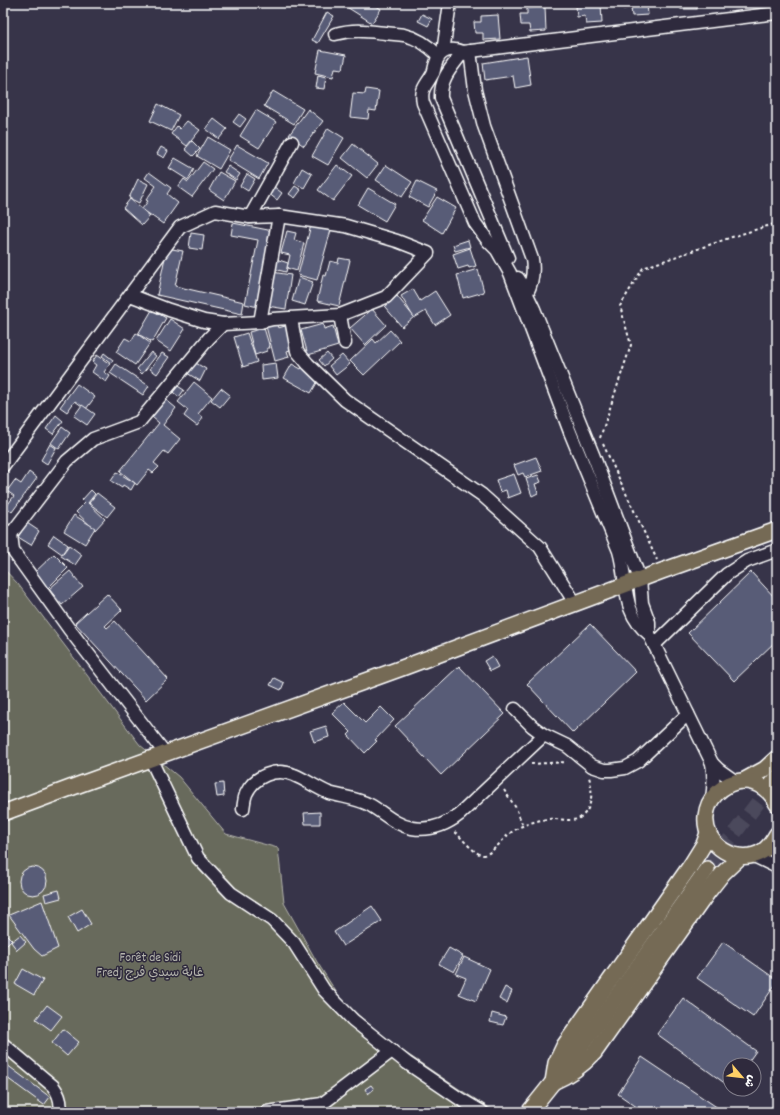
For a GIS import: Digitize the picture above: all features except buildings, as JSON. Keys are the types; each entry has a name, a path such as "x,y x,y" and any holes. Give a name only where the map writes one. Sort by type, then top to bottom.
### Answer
{"main road":[{"path":"3,813 402,668 625,584 777,530"},
{"path":"746,856 730,854 713,842 708,833 706,821 707,809 712,798 720,789 740,782 765,769 777,758"},
{"path":"740,782 755,783 766,789 774,797 777,804"},
{"path":"553,1082 556,1063 564,1046 691,865 704,844 708,833"},
{"path":"553,1082 576,1070 594,1053 723,873 746,856 763,851 775,844"},
{"path":"529,1112 577,1052 706,869"}],"street":[{"path":"441,54 450,3"},
{"path":"712,798 714,781 712,763 652,640 632,615 619,551 570,432 510,273 497,250 488,242 475,222 422,98 424,88 433,74 436,60 441,54 448,50 453,49 467,52 777,13"},
{"path":"335,34 360,30 406,35 419,40 441,54"},
{"path":"467,52 484,126 532,259 532,281 527,293"},
{"path":"467,52 444,78 441,98 507,256 534,309 594,458 640,579 642,603 649,622 652,640"},
{"path":"250,217 292,142"},
{"path":"3,466 180,227 215,211 250,217 279,216 346,226 396,241 428,253 386,297 340,316 223,324 190,317 130,295"},
{"path":"260,322 279,216"},
{"path":"340,316 345,343"},
{"path":"290,319 297,352 329,385 345,400 482,495 540,547 575,603"},
{"path":"223,324 208,338 139,422 93,439 67,461 7,531 13,550 158,756 198,858 231,893 272,920 294,943 324,990 353,1020 406,1064 482,1112"},
{"path":"570,432 582,428"},
{"path":"582,461 594,458"},
{"path":"652,640 727,574 747,561 774,555"},
{"path":"515,709 532,726 544,735 566,746 592,766 604,770 619,770 638,761 688,714"},
{"path":"243,809 246,794 254,782 266,774 280,772 294,774 329,793 355,798 362,801 405,826 420,829 442,825 450,822 460,814 544,735"},
{"path":"712,763 728,777 740,782"},
{"path":"746,856 777,867"},
{"path":"3,1044 53,1086 59,1093 62,1110"},
{"path":"267,1112 322,1104 392,1051"}],"path":[{"path":"662,571 600,438 631,345 620,306 642,268 777,223"},
{"path":"512,765 585,760"},
{"path":"450,822 455,832 476,852 484,855 491,852 508,834 531,822 548,819 577,820 581,818 587,810 591,798 591,784 589,775"},
{"path":"496,781 511,799 523,826"}],"green space":[{"name":"Forêt de Sidi Fredj غابة سيدي فرج","path":"3,568 18,584 140,745 179,777 226,834 278,848 284,903 317,962 342,1001 391,1043 496,1112 3,1112"}],"tunnel":[{"path":"707,869 772,784"}]}
